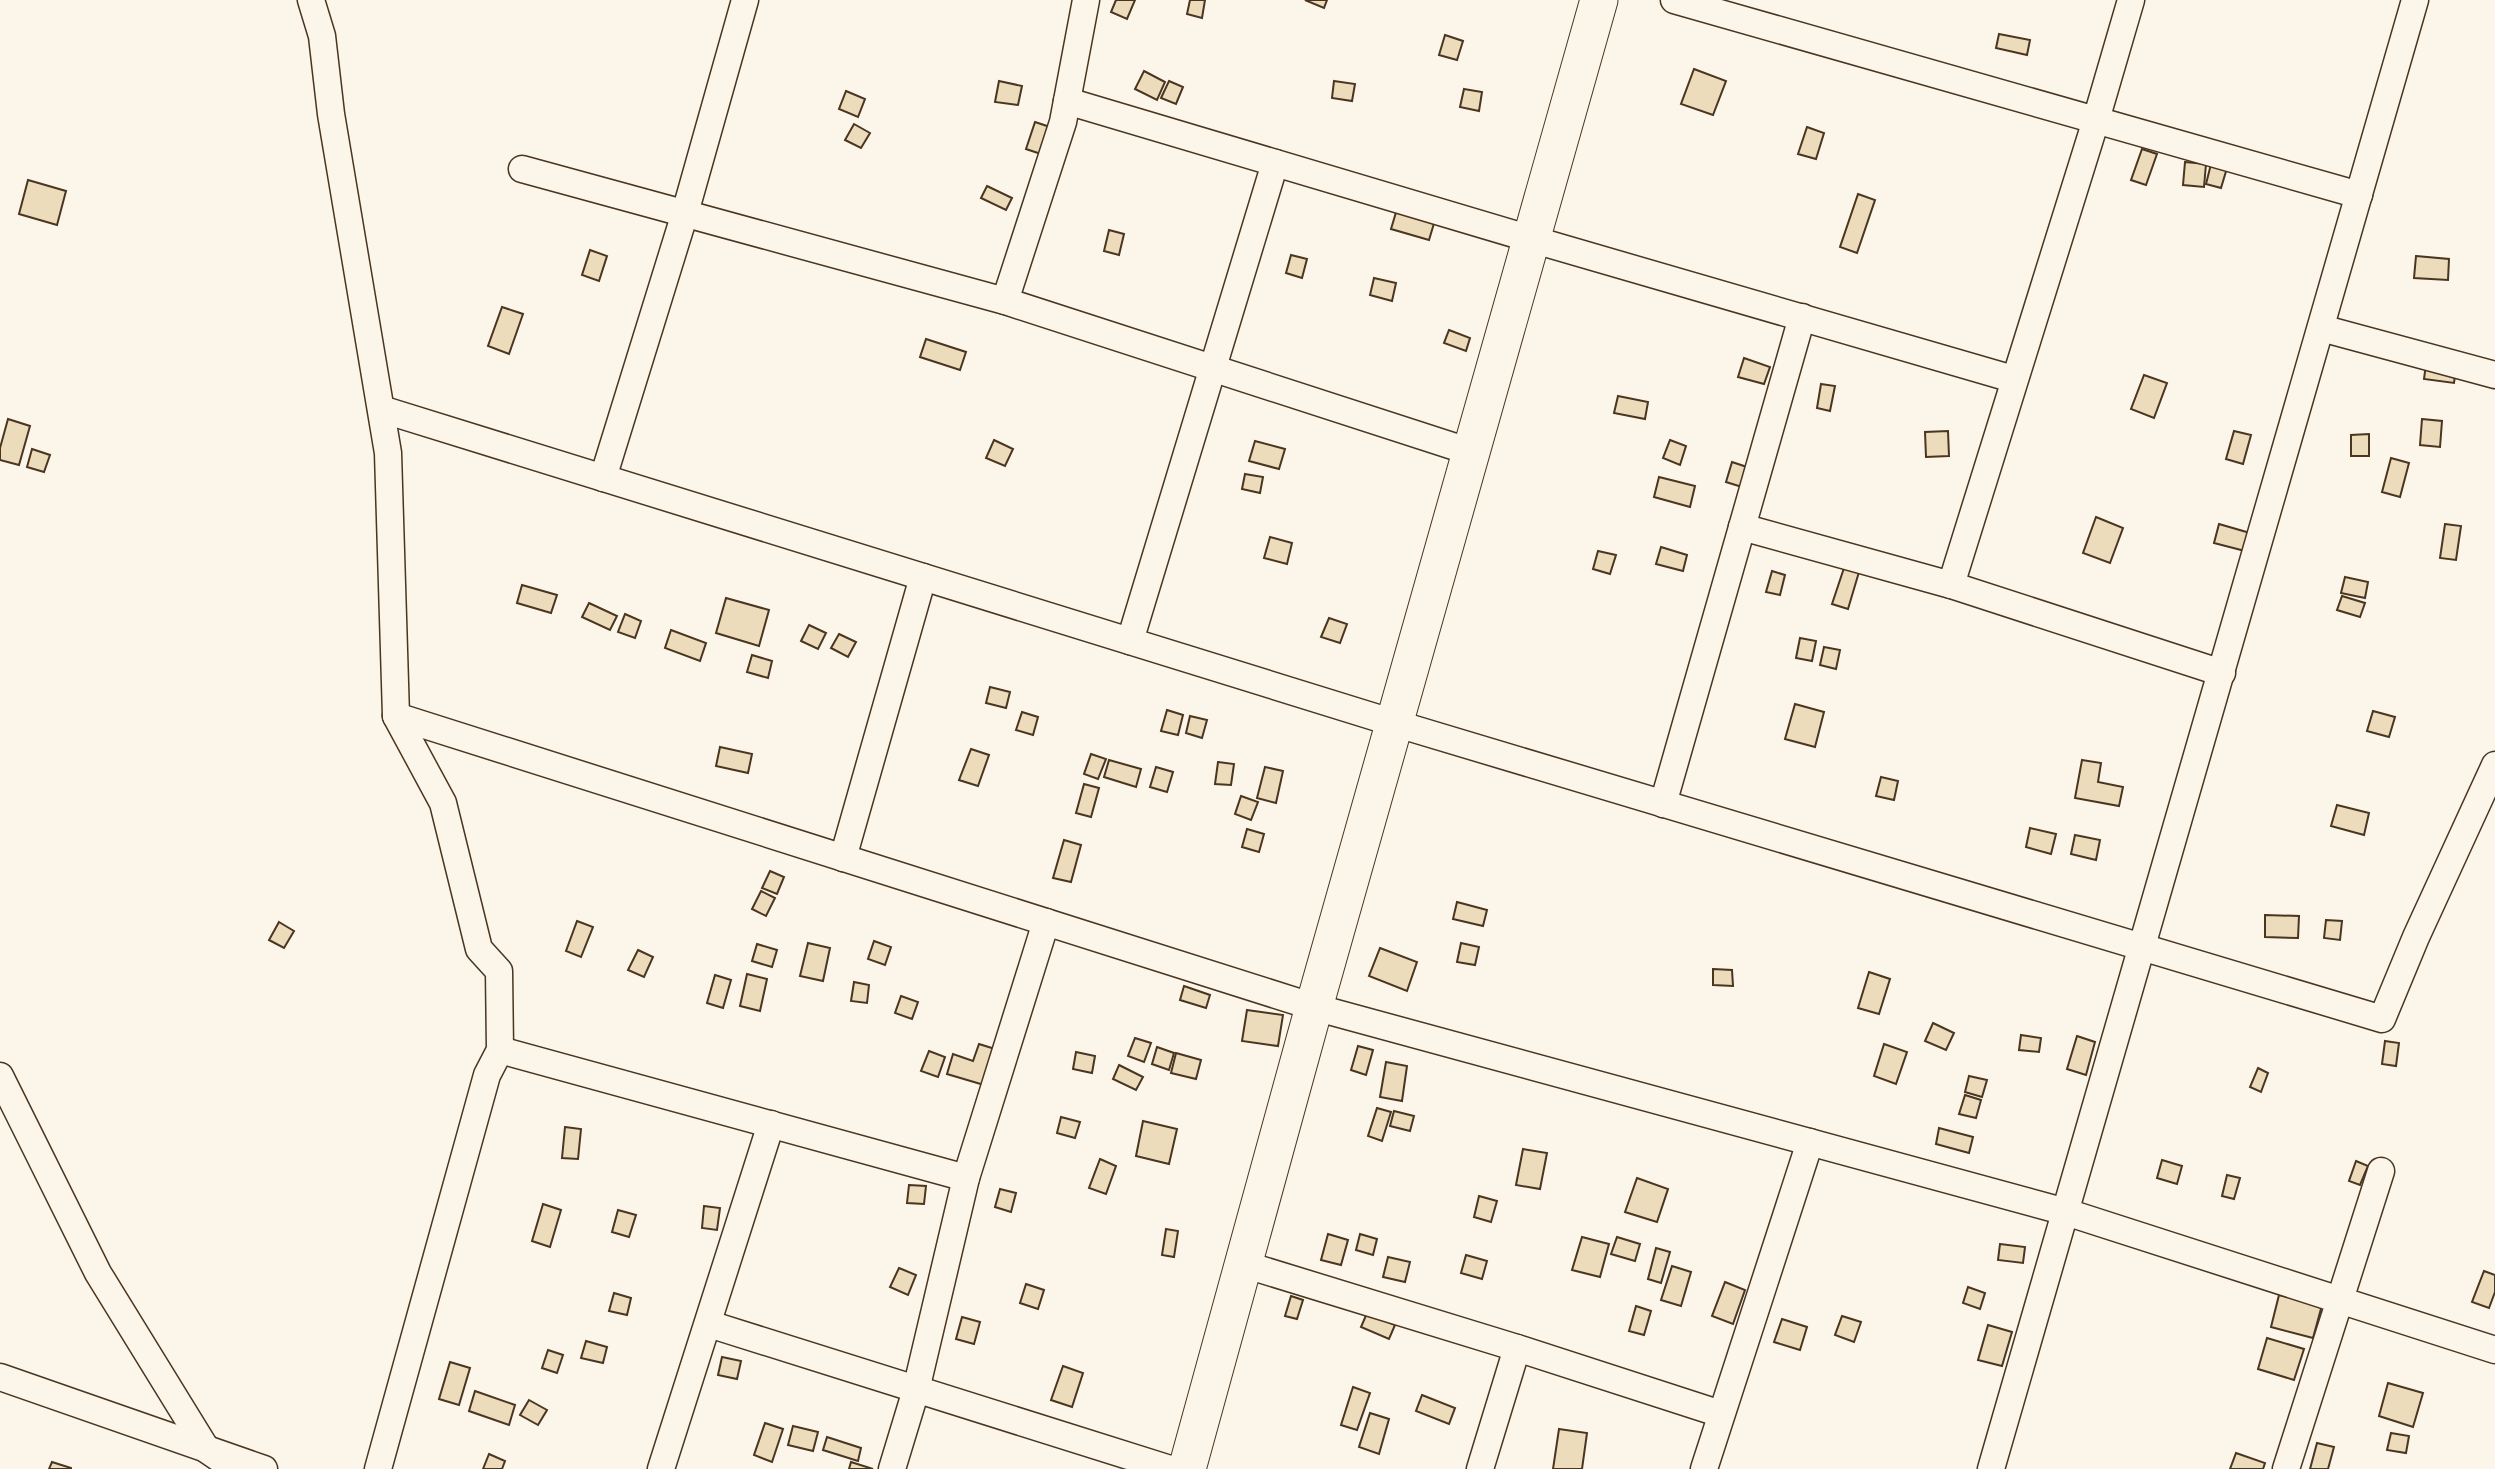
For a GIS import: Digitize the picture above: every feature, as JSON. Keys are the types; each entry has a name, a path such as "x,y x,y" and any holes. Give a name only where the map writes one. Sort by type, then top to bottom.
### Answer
{"main road":[{"path":"1187,1469 1314,1007 1599,0"}],"street":[{"path":"311,0 322,36 331,114 388,453 396,716 443,803 480,949 499,971 500,1050 487,1075 378,1469"},
{"path":"603,478 746,0"},
{"path":"1005,301 1063,122 1086,0"},
{"path":"1674,0 2359,195"},
{"path":"1951,585 2131,0"},
{"path":"1992,1469 2415,0"},
{"path":"1067,101 2014,379"},
{"path":"1130,641 1275,163"},
{"path":"522,169 1005,301 1471,452"},
{"path":"1663,804 1802,317"},
{"path":"2321,328 2495,375"},
{"path":"381,409 1394,723 2382,1019 2416,937 2495,765"},
{"path":"1742,527 1951,585 2222,673"},
{"path":"842,858 923,577"},
{"path":"396,716 1314,1007 2066,1212 2495,1350"},
{"path":"892,1469 916,1390 966,1178 1046,922"},
{"path":"500,1050 966,1178"},
{"path":"0,1076 98,1273 207,1450 234,1469"},
{"path":"661,1469 771,1124"},
{"path":"1704,1469 1810,1142"},
{"path":"2286,1469 2381,1171"},
{"path":"1243,1264 1721,1414"},
{"path":"709,1324 1170,1469"},
{"path":"1480,1469 1517,1348"},
{"path":"0,1377 264,1469"}],"building":[{"path":"1116,0 1135,0 1127,19 1111,12"},
{"path":"1190,0 1205,0 1202,18 1187,14"},
{"path":"1305,0 1327,0 1324,8"},
{"path":"1999,34 2030,40 2027,55 1996,48"},
{"path":"1445,35 1463,41 1457,60 1439,55"},
{"path":"1694,69 1726,81 1713,115 1681,104"},
{"path":"1144,71 1165,82 1157,100 1135,89"},
{"path":"999,81 1022,86 1018,105 995,102"},
{"path":"1169,81 1183,87 1176,104 1161,98"},
{"path":"1334,81 1355,84 1352,101 1332,98"},
{"path":"1464,89 1482,92 1479,111 1460,107"},
{"path":"846,91 865,99 858,117 839,109"},
{"path":"1035,122 1050,127 1041,154 1026,149"},
{"path":"854,124 870,133 861,148 845,140"},
{"path":"1807,127 1824,133 1816,159 1798,154"},
{"path":"2142,149 2157,154 2146,185 2131,180"},
{"path":"2185,162 2206,164 2204,187 2183,185"},
{"path":"2211,164 2227,168 2221,188 2206,184"},
{"path":"28,180 66,191 57,225 19,214"},
{"path":"987,186 1012,198 1006,210 981,198"},
{"path":"1858,194 1875,200 1857,253 1840,247"},
{"path":"1397,209 1435,220 1429,240 1391,229"},
{"path":"1109,230 1124,234 1119,255 1104,251"},
{"path":"590,250 607,256 599,281 582,275"},
{"path":"1291,255 1307,259 1302,278 1286,273"},
{"path":"2416,256 2449,259 2448,280 2414,278"},
{"path":"1374,278 1396,283 1392,301 1370,295"},
{"path":"502,307 523,314 509,354 488,346"},
{"path":"1449,330 1470,338 1466,351 1444,343"},
{"path":"926,339 966,352 960,370 920,357"},
{"path":"1744,358 1770,367 1764,384 1738,377"},
{"path":"2426,364 2456,368 2454,383 2424,379"},
{"path":"2144,375 2167,383 2154,418 2131,409"},
{"path":"1821,384 1835,386 1830,411 1817,408"},
{"path":"1618,396 1648,402 1645,419 1614,413"},
{"path":"8,419 30,426 19,465 0,460 0,448"},
{"path":"2422,419 2442,421 2440,447 2420,445"},
{"path":"1948,431 1949,456 1926,457 1925,432"},
{"path":"2234,431 2251,435 2243,464 2226,459"},
{"path":"2369,434 2369,456 2351,456 2351,435"},
{"path":"994,440 1013,449 1005,466 986,458"},
{"path":"1670,440 1686,446 1680,465 1663,458"},
{"path":"1255,441 1285,449 1279,469 1249,461"},
{"path":"32,449 50,455 44,472 27,467"},
{"path":"2391,458 2409,463 2400,497 2382,492"},
{"path":"1732,462 1747,467 1742,487 1726,482"},
{"path":"1245,474 1263,477 1260,493 1242,489"},
{"path":"1659,477 1695,486 1690,507 1654,497"},
{"path":"2096,517 2123,528 2110,563 2083,553"},
{"path":"2219,524 2250,533 2245,551 2214,543"},
{"path":"2445,524 2461,526 2456,560 2440,558"},
{"path":"1270,537 1292,543 1287,564 1264,558"},
{"path":"1661,547 1687,555 1683,571 1656,564"},
{"path":"1598,551 1616,555 1610,574 1593,569"},
{"path":"1844,568 1859,572 1848,609 1832,604"},
{"path":"1772,571 1785,575 1780,595 1766,592"},
{"path":"2345,577 2368,582 2365,598 2341,593"},
{"path":"522,585 557,595 551,613 517,603"},
{"path":"2342,596 2365,603 2360,617 2337,610"},
{"path":"726,598 769,610 759,646 716,633"},
{"path":"589,603 617,616 610,630 582,617"},
{"path":"625,614 641,621 635,638 618,632"},
{"path":"1329,618 1347,624 1340,643 1321,637"},
{"path":"809,625 826,633 818,649 801,641"},
{"path":"671,630 706,643 700,661 665,648"},
{"path":"839,634 856,642 848,657 831,648"},
{"path":"1800,638 1816,641 1812,661 1796,658"},
{"path":"1824,647 1840,650 1836,669 1820,665"},
{"path":"752,655 772,661 768,678 747,672"},
{"path":"990,687 1010,692 1006,708 986,703"},
{"path":"1795,704 1824,712 1815,747 1785,739"},
{"path":"1167,710 1183,715 1178,735 1161,731"},
{"path":"2373,711 2395,717 2389,737 2367,731"},
{"path":"1022,712 1038,717 1033,735 1016,730"},
{"path":"1190,716 1207,720 1202,738 1186,733"},
{"path":"720,747 752,754 748,773 716,766"},
{"path":"971,749 989,755 978,786 959,780"},
{"path":"1091,754 1106,759 1098,779 1084,774"},
{"path":"1109,760 1141,769 1136,787 1104,777"},
{"path":"2082,760 2101,763 2098,782 2123,787 2119,806 2075,798"},
{"path":"1218,762 1234,764 1231,785 1215,784"},
{"path":"1156,767 1173,772 1167,792 1150,787"},
{"path":"1265,767 1283,771 1276,803 1257,798"},
{"path":"1881,777 1898,781 1894,800 1876,796"},
{"path":"1084,784 1099,788 1091,817 1076,813"},
{"path":"1241,796 1258,802 1251,820 1235,814"},
{"path":"2337,805 2369,813 2364,835 2331,826"},
{"path":"2030,828 2056,834 2051,854 2026,847"},
{"path":"1247,829 1264,834 1259,852 1242,847"},
{"path":"2075,835 2100,840 2096,860 2071,854"},
{"path":"1064,840 1081,845 1071,882 1053,878"},
{"path":"770,871 784,877 777,894 762,888"},
{"path":"761,891 775,898 766,916 752,909"},
{"path":"1457,902 1487,910 1483,926 1453,919"},
{"path":"2265,915 2299,916 2298,938 2265,937"},
{"path":"2326,920 2342,921 2340,940 2324,938"},
{"path":"577,921 593,927 581,957 566,951"},
{"path":"279,922 294,931 284,948 269,940"},
{"path":"874,941 891,947 885,965 868,959"},
{"path":"808,943 830,948 823,981 800,976"},
{"path":"1461,943 1479,947 1475,965 1457,962"},
{"path":"757,944 777,950 772,967 752,961"},
{"path":"1380,948 1417,962 1407,991 1369,976"},
{"path":"638,950 653,957 644,977 628,970"},
{"path":"1713,969 1732,970 1733,986 1713,985"},
{"path":"1869,972 1890,979 1879,1014 1858,1008"},
{"path":"747,974 767,979 760,1011 740,1006"},
{"path":"715,975 731,980 723,1008 707,1003"},
{"path":"854,982 869,985 867,1003 851,1001"},
{"path":"1184,986 1210,995 1206,1008 1180,1000"},
{"path":"901,996 918,1002 912,1019 895,1013"},
{"path":"1247,1010 1283,1015 1278,1046 1242,1041"},
{"path":"1933,1023 1954,1033 1946,1050 1925,1041"},
{"path":"2021,1035 2041,1038 2039,1052 2019,1050"},
{"path":"2077,1036 2095,1042 2086,1075 2067,1069"},
{"path":"1135,1038 1151,1043 1144,1062 1128,1056"},
{"path":"2385,1041 2399,1043 2396,1066 2382,1064"},
{"path":"979,1044 995,1049 984,1085 947,1074 953,1054 973,1061"},
{"path":"1884,1044 1907,1052 1896,1084 1874,1076"},
{"path":"1358,1046 1373,1050 1366,1075 1351,1070"},
{"path":"1157,1047 1174,1053 1169,1070 1152,1064"},
{"path":"929,1051 945,1057 938,1077 921,1071"},
{"path":"1076,1052 1095,1056 1092,1073 1073,1069"},
{"path":"1176,1053 1201,1060 1196,1079 1171,1073"},
{"path":"1386,1062 1407,1066 1402,1101 1380,1097"},
{"path":"1119,1065 1143,1077 1136,1090 1113,1079"},
{"path":"2258,1068 2268,1073 2261,1092 2250,1087"},
{"path":"1969,1076 1987,1080 1982,1097 1965,1092"},
{"path":"1965,1095 1981,1100 1976,1118 1959,1114"},
{"path":"1377,1108 1391,1112 1382,1141 1368,1136"},
{"path":"1394,1111 1414,1116 1410,1131 1390,1126"},
{"path":"1061,1117 1080,1122 1075,1138 1057,1133"},
{"path":"1143,1121 1177,1129 1169,1164 1136,1156"},
{"path":"565,1127 581,1129 578,1159 562,1158"},
{"path":"1939,1128 1973,1137 1969,1153 1936,1144"},
{"path":"1523,1149 1547,1153 1540,1189 1516,1185"},
{"path":"1100,1159 1116,1166 1106,1194 1089,1188"},
{"path":"2162,1160 2182,1166 2177,1184 2157,1178"},
{"path":"2356,1161 2368,1166 2360,1185 2349,1181"},
{"path":"2227,1175 2240,1178 2234,1199 2222,1196"},
{"path":"1637,1178 1668,1189 1657,1222 1625,1212"},
{"path":"909,1185 926,1186 924,1204 907,1203"},
{"path":"1000,1189 1016,1193 1011,1212 995,1207"},
{"path":"1479,1196 1497,1201 1491,1222 1474,1217"},
{"path":"543,1204 561,1210 550,1247 532,1241"},
{"path":"704,1206 720,1208 717,1230 702,1228"},
{"path":"618,1210 636,1215 629,1237 612,1232"},
{"path":"1166,1229 1178,1231 1174,1257 1162,1255"},
{"path":"1328,1234 1348,1240 1341,1265 1321,1260"},
{"path":"1360,1234 1377,1239 1373,1255 1356,1250"},
{"path":"1582,1237 1609,1244 1600,1277 1572,1270"},
{"path":"1617,1237 1640,1244 1635,1261 1611,1254"},
{"path":"2000,1244 2025,1247 2023,1263 1998,1260"},
{"path":"1656,1248 1670,1252 1661,1283 1648,1279"},
{"path":"1466,1255 1487,1261 1482,1279 1461,1273"},
{"path":"1388,1257 1410,1262 1405,1282 1383,1277"},
{"path":"1672,1266 1691,1272 1681,1306 1661,1300"},
{"path":"899,1268 916,1275 908,1295 890,1287"},
{"path":"2484,1271 2495,1275 2495,1292 2489,1308 2472,1302"},
{"path":"1725,1282 1745,1290 1733,1324 1712,1316"},
{"path":"1026,1284 1044,1290 1038,1309 1020,1303"},
{"path":"1968,1287 1985,1293 1980,1309 1963,1303"},
{"path":"614,1293 631,1298 627,1315 609,1311"},
{"path":"2279,1295 2322,1305 2313,1338 2271,1327"},
{"path":"1291,1296 1303,1300 1297,1319 1285,1316"},
{"path":"1636,1306 1651,1311 1644,1335 1629,1331"},
{"path":"1367,1313 1395,1325 1389,1339 1361,1327"},
{"path":"1842,1316 1861,1322 1854,1342 1835,1335"},
{"path":"962,1317 980,1322 974,1344 956,1339"},
{"path":"1782,1319 1807,1327 1800,1350 1774,1342"},
{"path":"1988,1325 2012,1332 2002,1366 1978,1360"},
{"path":"2267,1338 2304,1349 2294,1380 2258,1369"},
{"path":"586,1341 607,1347 603,1363 581,1358"},
{"path":"548,1350 563,1355 557,1373 542,1368"},
{"path":"722,1357 741,1361 737,1379 718,1375"},
{"path":"450,1362 470,1368 459,1405 439,1399"},
{"path":"1063,1366 1083,1373 1072,1407 1051,1400"},
{"path":"2388,1383 2423,1393 2413,1427 2379,1416"},
{"path":"1353,1387 1370,1393 1357,1430 1341,1425"},
{"path":"475,1391 515,1405 509,1425 469,1411"},
{"path":"1422,1395 1455,1408 1449,1424 1416,1411"},
{"path":"529,1400 547,1410 538,1425 520,1415"},
{"path":"1370,1413 1389,1419 1379,1454 1359,1447"},
{"path":"765,1423 783,1429 772,1462 754,1455"},
{"path":"793,1426 818,1432 813,1451 788,1445"},
{"path":"1559,1429 1587,1433 1582,1469 1553,1469"},
{"path":"2391,1433 2409,1436 2406,1453 2387,1450"},
{"path":"827,1437 861,1448 858,1461 823,1450"},
{"path":"2317,1443 2334,1447 2328,1469 2310,1469"},
{"path":"2236,1453 2265,1463 2263,1469 2230,1469"},
{"path":"489,1454 505,1461 502,1469 483,1469"},
{"path":"52,1462 71,1468 71,1469 49,1469"},
{"path":"851,1462 873,1469 849,1469"}]}
